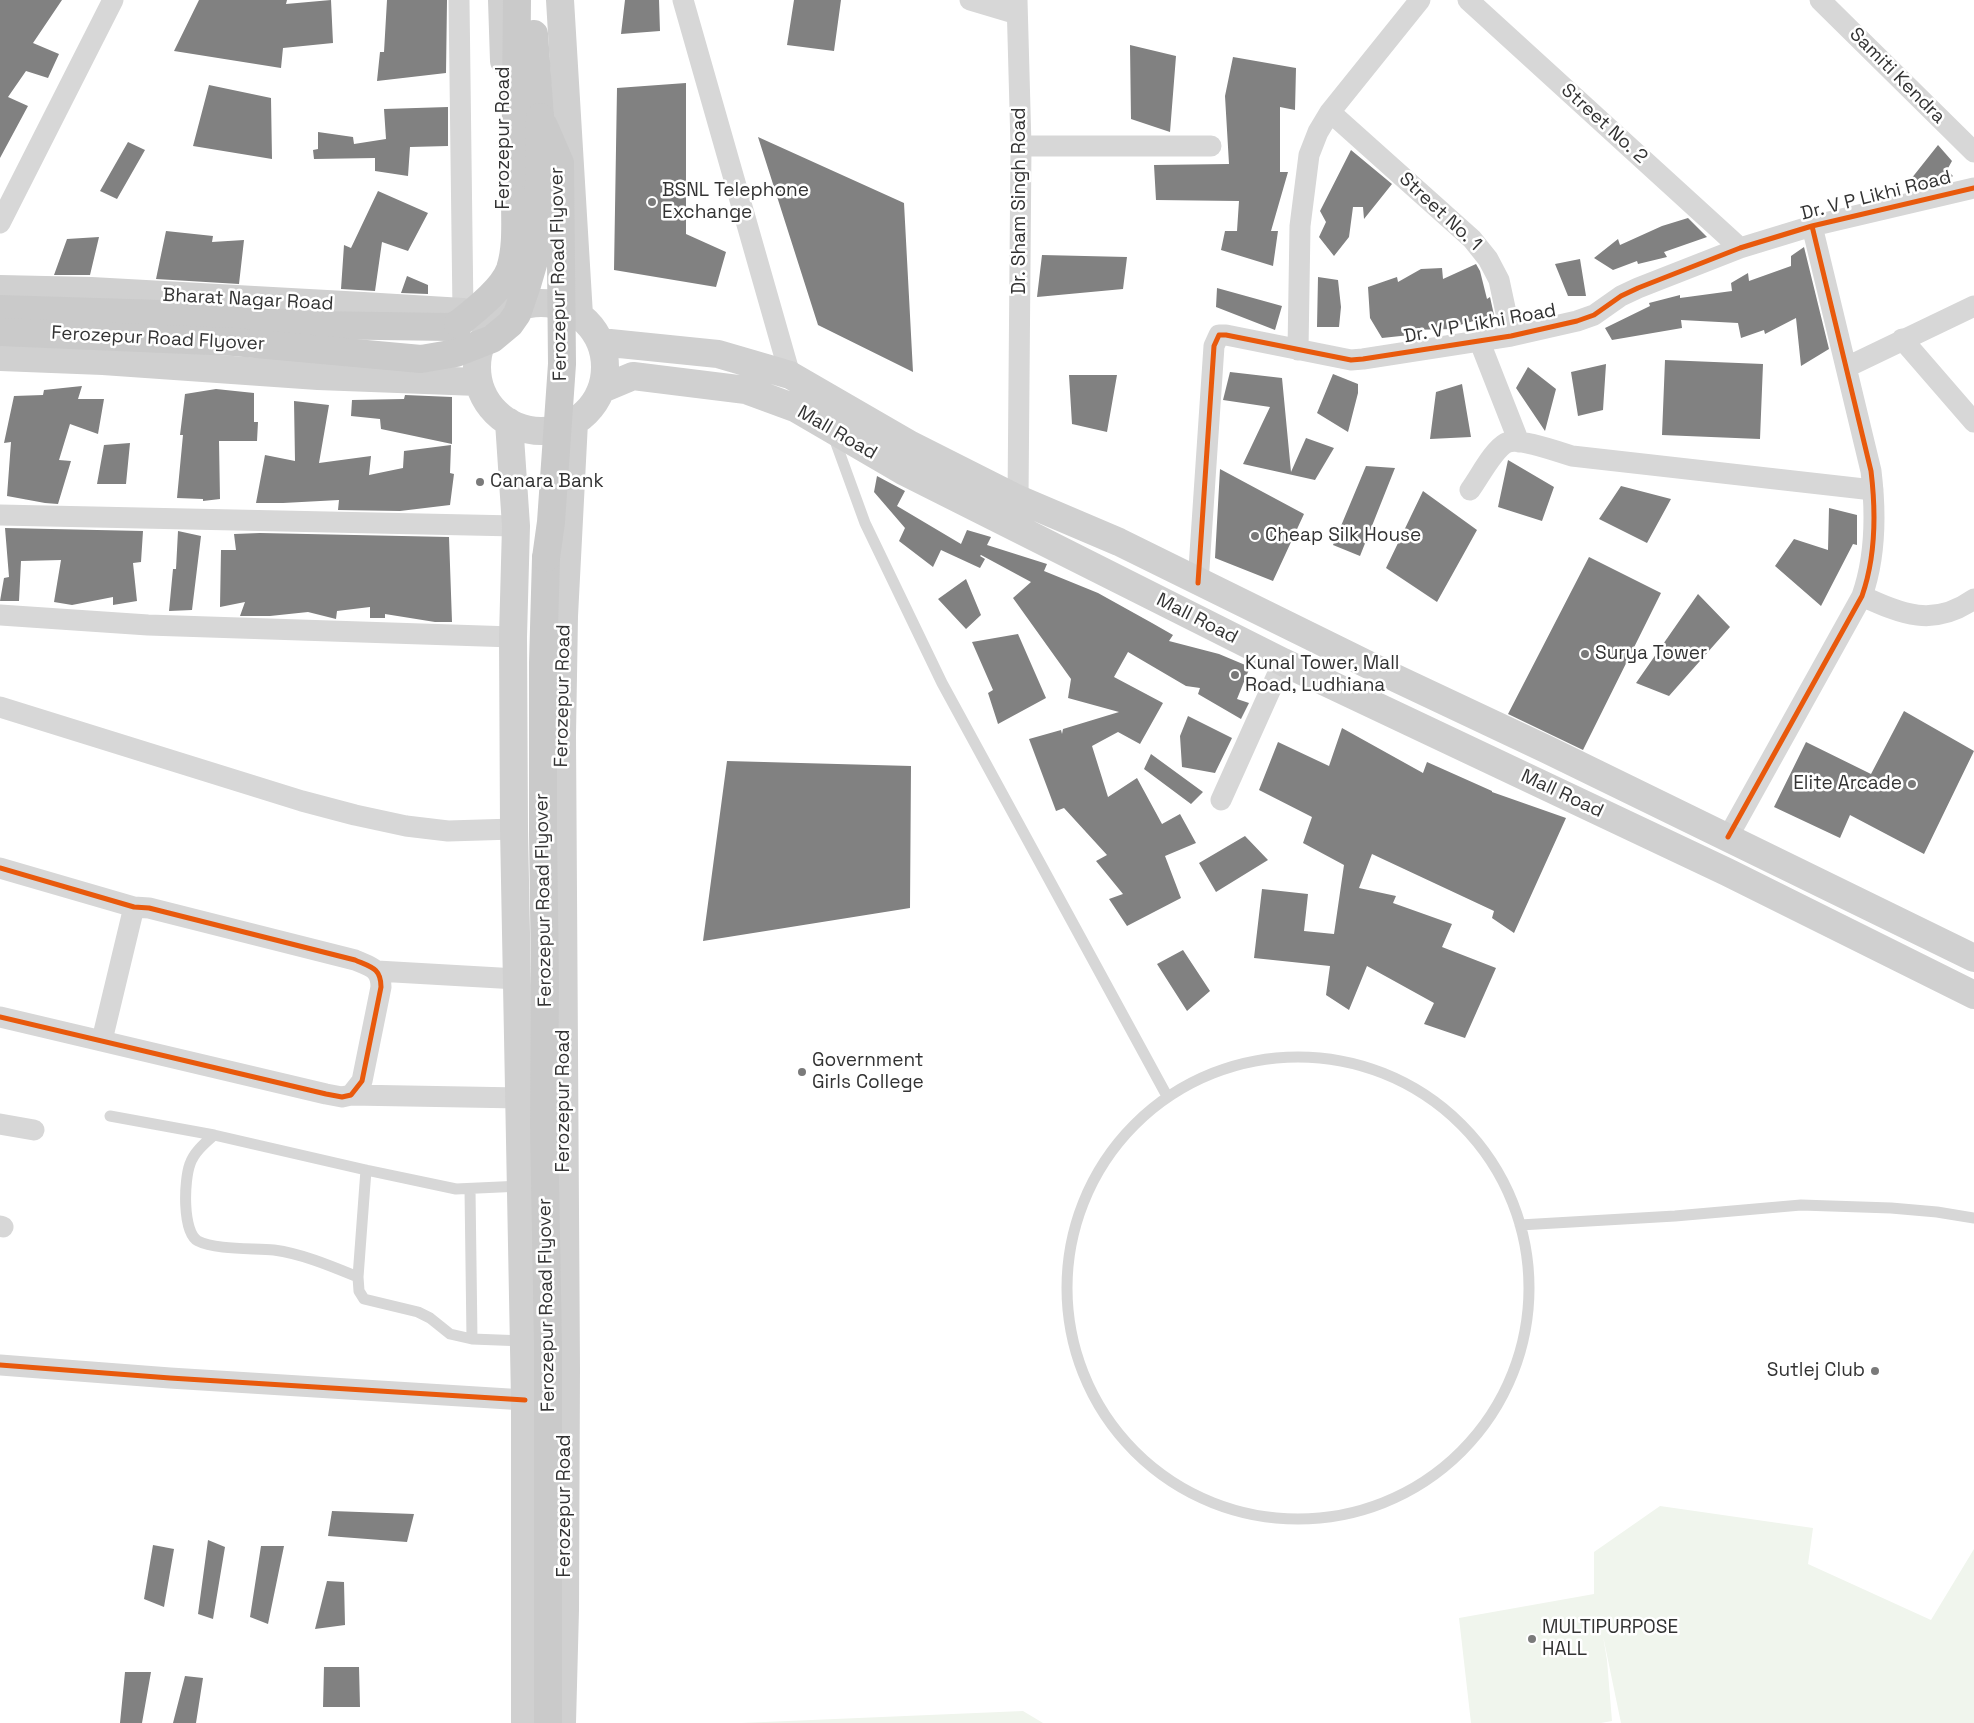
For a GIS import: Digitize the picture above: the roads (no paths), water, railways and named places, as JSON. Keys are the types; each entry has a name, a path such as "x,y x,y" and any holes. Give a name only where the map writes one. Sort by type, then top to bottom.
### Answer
{"main road":[{"name":"Ferozepur Road","path":"497,325 506,112 502,0"},
{"name":"Ferozepur Road","path":"460,318 490,297 510,270 514,245 517,0"},
{"name":"Ferozepur Road Flyover","path":"0,332 234,342 421,359 456,353 497,325 510,324 517,314 528,285 538,247 540,117 534,46 534,0"},
{"path":"560,0 578,315"},
{"name":"Ferozepur Road Flyover","path":"540,117 560,163 562,364 551,522"},
{"name":"Bharat Nagar Road","path":"0,289 267,300 460,318 497,325"},
{"path":"534,303 556,304 578,315 592,327 600,342 606,367 602,389 594,404 574,422 563,428 542,432 520,428 501,418 487,402 478,382 477,360 483,340 497,325 513,309 534,303"},
{"name":"Ferozepur Road Flyover","path":"0,309 162,314 359,327 450,327 460,318"},
{"name":"Mall Road","path":"600,342 718,354 790,375 911,445 1018,499 1119,542 1198,583 1728,837 1974,958"},
{"path":"0,357 318,376 478,382"},
{"name":"Mall Road","path":"602,389 633,376 746,390 795,408 903,471 1283,662 1727,872 1974,995"},
{"path":"509,422 516,534 513,637 514,829 521,1098 525,1400 525,1723"},
{"name":"Ferozepur Road","path":"557,551 570,480 574,422"},
{"name":"Ferozepur Road","path":"551,522 557,551 564,616 562,735 566,1369 565,1610 562,1723"},
{"path":"516,534 557,551"},
{"name":"Ferozepur Road Flyover","path":"548,1723 548,1346 544,1126 543,663 557,551"}],"street":[{"path":"0,223 113,0"},
{"path":"459,0 460,318"},
{"path":"683,0 790,375"},
{"path":"970,0 1017,7"},
{"path":"1298,350 1300,226 1309,155 1318,132 1330,112 1420,0"},
{"name":"Street No. 2","path":"1468,0 1740,248"},
{"name":"Samiti Kendra","path":"1820,0 1974,152"},
{"name":"Dr. Sham Singh Road","path":"1017,7 1021,146 1018,499"},
{"name":"Street No. 1","path":"1330,112 1472,239 1488,259 1499,280 1510,336"},
{"path":"1021,146 1211,146"},
{"name":"Dr. V P Likhi Road","path":"1198,583 1214,346 1220,335 1351,360 1510,336 1577,321 1594,315 1620,296 1740,248 1812,226 1974,188"},
{"path":"1728,837 1862,596 1869,577 1874,508 1871,471 1812,226"},
{"path":"1847,367 1902,339 1971,313"},
{"path":"1902,339 1974,422"},
{"path":"1479,340 1519,442"},
{"path":"1470,490 1502,447 1510,441 1572,456 1873,490"},
{"path":"0,515 516,534"},
{"path":"1862,596 1895,611 1921,616 1945,614 1964,606 1974,599"},
{"path":"0,616 148,625 513,637"},
{"path":"1221,800 1283,662"},
{"path":"0,707 355,815 406,826 448,831 514,829"},
{"path":"0,868 134,906 149,908 355,960 377,971 517,979"},
{"path":"102,1040 134,906"},
{"path":"351,1095 362,1081 381,987 381,978 377,971"},
{"path":"0,1017 342,1097 351,1095 521,1098"},
{"path":"0,1124 34,1130"},
{"path":"0,1365 170,1378 525,1400"}],"lane":[{"path":"831,428 865,522 942,684 1168,1096"},
{"path":"1291,1056 1334,1059 1377,1070 1424,1094 1452,1114 1482,1146 1505,1184 1520,1225 1529,1273 1526,1322 1514,1369 1492,1413 1462,1451 1424,1482 1380,1505 1333,1517 1284,1520 1236,1512 1191,1494 1150,1467 1116,1432 1090,1391 1073,1345 1066,1297 1069,1250 1082,1205 1103,1163 1132,1127 1168,1096 1214,1072 1248,1062 1291,1056"},
{"path":"110,1116 214,1135 456,1189 522,1186"},
{"path":"214,1135 194,1156 186,1178 186,1210 193,1236 204,1243 298,1254 358,1277"},
{"path":"366,1170 358,1277 359,1291 364,1299 418,1312 430,1318 450,1334 472,1339 524,1341"},
{"path":"470,1189 472,1339"},
{"path":"1520,1225 1675,1216 1801,1205 1891,1208 1937,1212 1974,1218"}],"place":[{"name":"BSNL Telephone Exchange","path":"652,202"},
{"name":"Canara Bank","path":"480,482"},
{"name":"Cheap Silk House","path":"1255,536"},
{"name":"Surya Tower","path":"1585,654"},
{"name":"Kunal Tower, Mall Road, Ludhiana","path":"1235,675"},
{"name":"Elite Arcade","path":"1912,784"},
{"name":"Government Girls College","path":"802,1072"},
{"name":"Sutlej Club","path":"1875,1371"},
{"name":"MULTIPURPOSE HALL","path":"1532,1639"}]}
